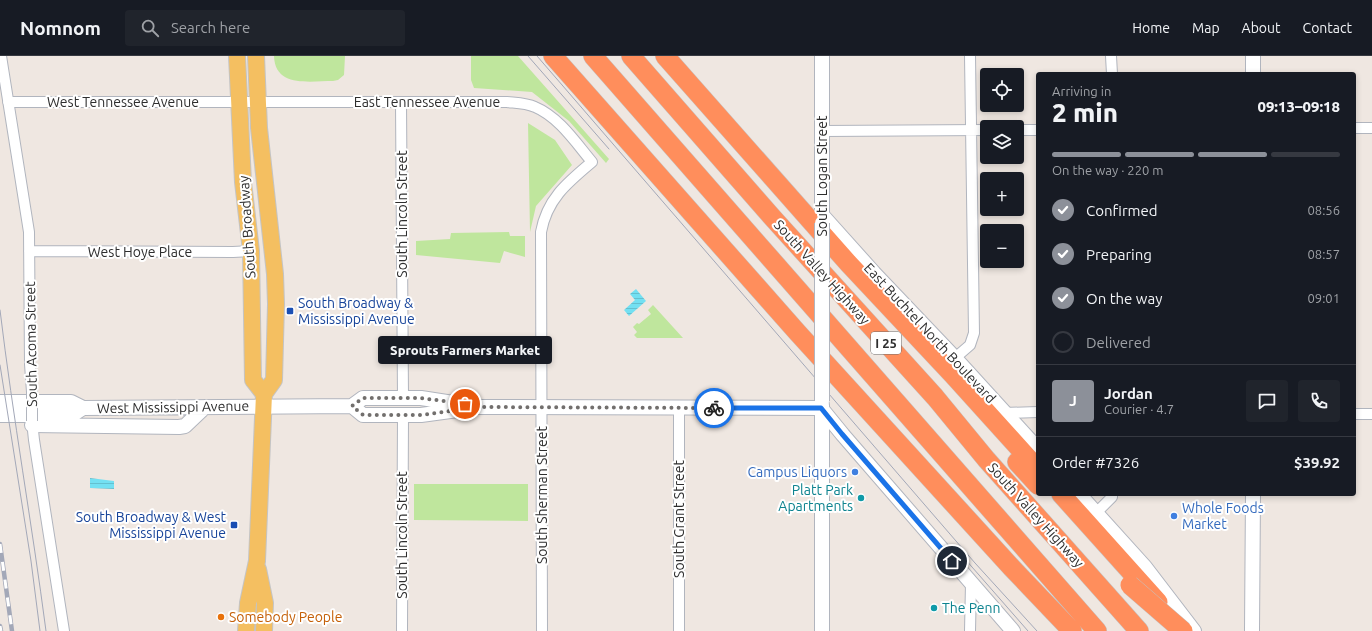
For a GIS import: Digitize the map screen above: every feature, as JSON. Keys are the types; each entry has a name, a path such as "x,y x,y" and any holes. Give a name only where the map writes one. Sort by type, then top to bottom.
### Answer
{"highway":[{"path":"553,56 797,332 1012,568 1072,631"},
{"path":"557,56 584,92"},
{"name":"South Valley Highway","path":"593,56 1097,631"},
{"name":"South Valley Highway","path":"631,56 772,217 935,396 986,459 1139,631"},
{"path":"665,56 848,263 953,375 1036,467"},
{"path":"772,217 800,230 862,298 942,380 1036,483"},
{"path":"797,332 936,500 1056,631"},
{"path":"1048,496 1130,585 1182,631"},
{"path":"1063,496 1138,578 1182,631"}],"main road":[{"name":"South Broadway","path":"237,56 243,182 251,251 253,380 264,400"},
{"name":"South Broadway","path":"246,631 248,603 257,561 264,400 274,380 276,304 275,274 259,128 256,56"},
{"name":"South Logan Street","path":"822,56 822,631"},
{"path":"1253,56 1253,72"},
{"name":"East Buchtel North Boulevard","path":"822,219 955,358 1036,447"},
{"path":"357,410 363,398 421,398 479,407 678,407 822,404 842,434 1012,631"},
{"name":"West Mississippi Avenue","path":"0,402 71,402 83,408 205,407 264,400 403,415 421,415 479,407"},
{"path":"32,423 179,427 186,426 205,407"},
{"name":"West Mississippi Avenue","path":"0,415 72,415 83,408"},
{"path":"1081,496 1145,567 1194,631"},
{"path":"1252,631 1253,496"},
{"name":"South Broadway","path":"257,561 265,603 264,631"}],"street":[{"name":"South Acoma Street","path":"1,56 29,232 32,423 64,631"},
{"path":"955,358 970,344 974,332 970,56"},
{"path":"1111,56 1112,72"},
{"name":"West Tennessee Avenue","path":"8,102 239,102"},
{"name":"East Tennessee Avenue","path":"239,102 507,102 523,104 544,112 560,125 592,162"},
{"name":"South Lincoln Street","path":"401,102 403,398"},
{"path":"1356,128 1372,128"},
{"path":"822,131 980,130"},
{"path":"1024,130 1036,130"},
{"name":"South Sherman Street","path":"542,631 541,242 543,224 549,207 570,181 592,162"},
{"name":"West Hoye Place","path":"29,251 251,251"},
{"name":"South Grant Street","path":"678,407 679,631"},
{"path":"1004,413 1036,412"},
{"path":"1356,414 1372,414"},
{"name":"South Lincoln Street","path":"402,631 403,415"},
{"path":"1096,512 1112,496"},
{"path":"970,631 971,584"}],"green space":[{"path":"274,56 345,56 344,75 338,80 333,81 304,82 287,78 280,73 276,66"},
{"path":"471,56 518,56 609,159 606,163 569,121 532,92 474,88 471,80"},
{"path":"528,123 555,140 572,165 536,206 530,232"},
{"path":"509,232 510,236 525,236 525,257 504,251 500,263 416,255 416,241 450,239 451,233"},
{"path":"653,305 683,338 637,338 634,335 637,332 633,327 651,314 648,310"},
{"path":"414,484 528,484 528,521 414,520"}],"water":[{"path":"636,289 646,301 629,316 624,310 635,300 630,294"},
{"path":"90,478 114,481 114,489 90,488"}],"tram line":[{"path":"528,56 609,149"},
{"path":"537,56 975,563 1037,631"},
{"path":"0,310 46,631"},
{"path":"0,365 31,561 40,631"},
{"path":"958,551 1028,631"}],"railway":[{"path":"0,544 12,631"},
{"path":"0,626 1,631"}],"way so far":[{"path":"465,404 421,398 363,398 352,406 363,415 421,415 479,407 714,408"}],"place":[{"name":"South Broadway & Mississippi Avenue","path":"290,311"},
{"name":"Sprouts Farmers Market","path":"465,404"},
{"name":"Campus Liquors","path":"855,472"},
{"name":"Platt Park Apartments","path":"861,498"},
{"name":"Whole Foods Market","path":"1174,516"},
{"name":"South Broadway & West Mississippi Avenue","path":"234,525"},
{"name":"The Penn","path":"934,608"},
{"name":"Somebody People","path":"221,617"}],"route":[{"path":"714,408 821,408 952,561"}]}
